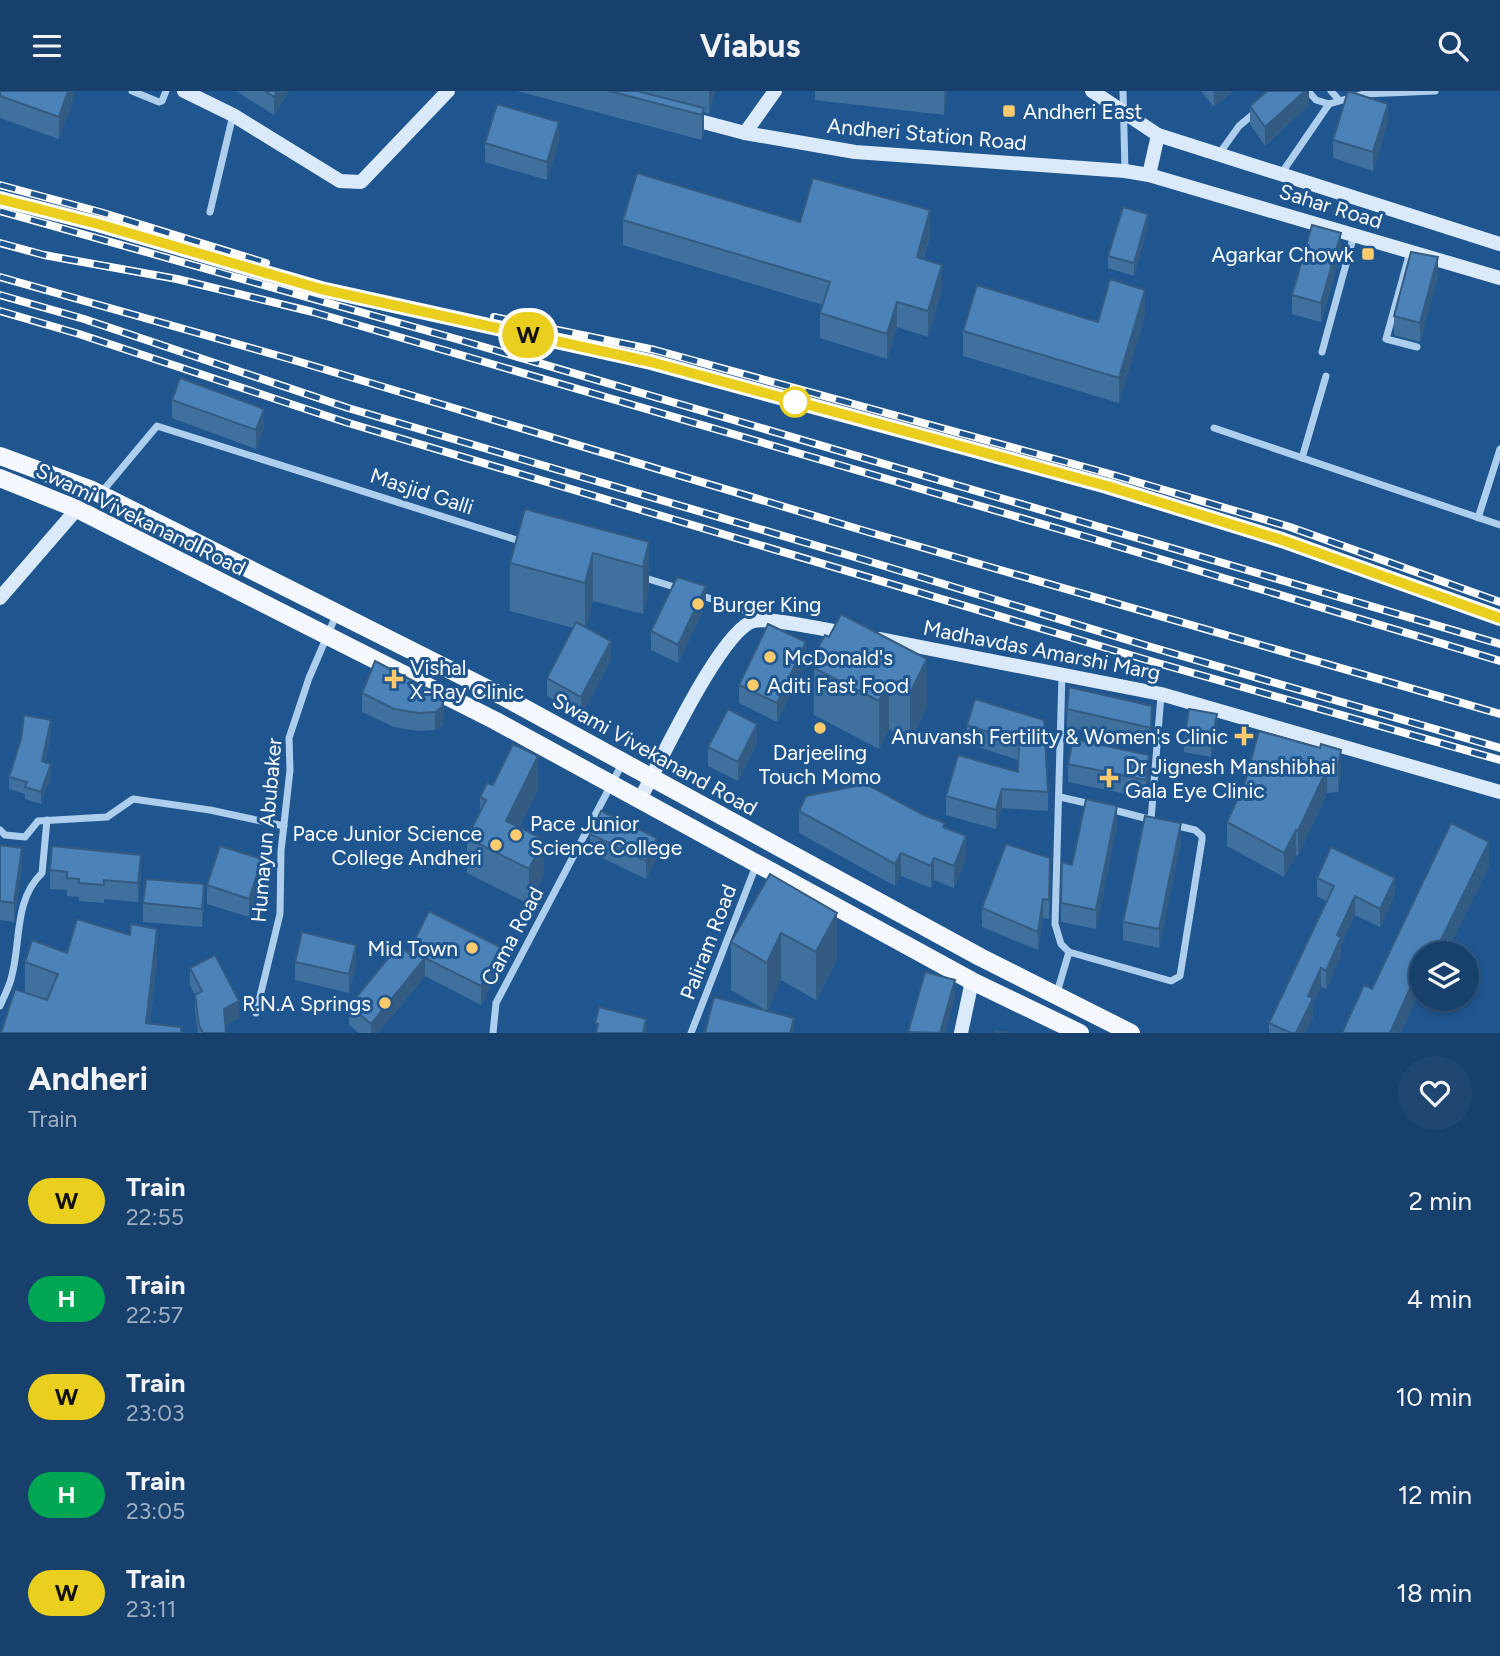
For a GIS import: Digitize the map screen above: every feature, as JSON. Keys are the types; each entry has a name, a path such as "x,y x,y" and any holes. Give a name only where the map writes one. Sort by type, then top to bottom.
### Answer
{"main road":[{"path":"184,91 233,114 340,181 361,182 445,92"},
{"path":"745,133 775,91"},
{"name":"Sahar Road","path":"1093,91 1158,135 1500,244"},
{"name":"Andheri Station Road","path":"672,114 745,133 855,152 1125,171 1149,175"},
{"path":"1149,175 1158,135"},
{"name":"Sahar Road","path":"1149,175 1500,278"},
{"name":"Swami Vivekanand Road","path":"0,456 100,495 504,697 980,957 1130,1033"},
{"name":"Swami Vivekanand Road","path":"0,478 77,509 496,721 972,981 1080,1033"},
{"path":"0,598 77,509"},
{"path":"640,799 713,665 740,628 759,620"},
{"name":"Madhavdas Amarshi Marg","path":"759,620 870,637 1161,694 1500,792"},
{"path":"961,1033 972,981"}],"street":[{"path":"139,92 162,101 166,91"},
{"path":"1123,91 1125,171"},
{"path":"1308,91 1316,100 1329,104"},
{"path":"1331,91 1339,100"},
{"path":"1281,174 1329,104 1364,94 1435,91"},
{"path":"1218,155 1239,126 1259,108"},
{"path":"210,212 233,114"},
{"path":"1322,352 1354,235"},
{"path":"1410,252 1386,339 1417,348"},
{"path":"1302,458 1326,376"},
{"name":"Masjid Galli","path":"100,495 157,426 537,546"},
{"path":"1214,428 1500,525"},
{"path":"1478,518 1500,449"},
{"path":"627,573 684,590"},
{"path":"695,594 740,608 759,620"},
{"name":"Humayun Abubaker","path":"256,1013 280,914 284,826 290,770 289,738 309,678 337,613"},
{"path":"1060,797 1195,830 1202,836 1180,976 1171,981 1069,952 1061,944 1055,924 1062,674"},
{"path":"1151,820 1161,694"},
{"name":"Cama Road","path":"493,1033 496,1003 623,762"},
{"path":"0,830 5,835 25,837 38,821 107,817 133,799 210,810 284,826"},
{"path":"0,1006 12,976 23,903 34,880 42,873 47,820"},
{"name":"Paliram Road","path":"691,1033 757,863"},
{"path":"1056,996 1069,952"}],"building":[{"path":"0,91 68,91 59,117 0,96"},
{"path":"265,91 277,91 274,97"},
{"path":"609,91 637,91 704,108 702,115"},
{"path":"1267,91 1305,91 1265,127 1250,106"},
{"path":"1348,91 1388,104 1373,152 1333,140"},
{"path":"497,104 559,122 547,162 485,143"},
{"path":"637,173 800,222 813,178 930,210 917,257 942,265 928,311 897,302 887,334 820,313 830,282 623,220"},
{"path":"1123,207 1148,214 1134,263 1108,256"},
{"path":"1312,225 1341,233 1321,303 1292,295"},
{"path":"1411,252 1438,257 1420,323 1394,316"},
{"path":"1110,279 1145,290 1119,378 963,331 977,285 1098,322"},
{"path":"180,378 264,409 256,430 172,400"},
{"path":"525,509 649,542 643,567 593,553 585,583 510,563"},
{"path":"677,577 706,586 678,645 651,631"},
{"path":"841,614 927,659 910,693 889,681 879,701 814,668 823,650 818,648 825,635 829,637"},
{"path":"576,622 611,641 581,697 547,678"},
{"path":"768,624 806,642 777,703 739,685"},
{"path":"375,661 444,697 442,707 435,712 419,713 394,709 362,693"},
{"path":"1069,687 1152,706 1151,728 1067,709"},
{"path":"975,699 1044,720 1048,792 1002,789 996,810 946,796 958,755 1018,772 1019,742 967,725"},
{"path":"728,709 757,724 738,762 708,747"},
{"path":"1189,709 1217,714 1211,745 1184,740"},
{"path":"24,715 51,720 42,761 51,764 41,792 25,787 27,782 9,777 21,739"},
{"path":"1259,731 1320,748 1321,744 1341,750 1338,767 1327,769 1298,831 1296,830 1284,853 1227,822 1241,796"},
{"path":"1073,739 1149,755 1146,780 1068,764"},
{"path":"513,744 538,756 506,821 544,839 529,869 467,838 486,800 480,797 487,783 493,785"},
{"path":"866,784 924,815 945,823 943,827 966,836 954,866 934,858 931,866 901,853 895,864 799,811 806,796"},
{"path":"1086,799 1117,806 1096,910 1061,903 1062,862 1072,865"},
{"path":"601,811 657,838 646,861 590,834"},
{"path":"1145,816 1181,823 1159,929 1123,922"},
{"path":"1451,823 1489,842 1440,941 1409,941 1409,991 1390,1033 1342,1033 1364,985 1372,989"},
{"path":"1006,844 1050,858 1049,900 1043,899 1038,932 982,908"},
{"path":"0,845 22,848 14,903 0,901"},
{"path":"52,846 141,855 138,883 104,880 104,885 79,883 79,879 67,878 67,872 50,870"},
{"path":"220,846 262,859 249,899 207,885"},
{"path":"1331,847 1395,878 1380,909 1355,896 1337,935 1341,937 1326,971 1321,968 1308,996 1313,998 1296,1033 1291,1033 1269,1023 1334,886 1317,878"},
{"path":"770,874 837,913 816,952 781,933 767,963 731,942"},
{"path":"146,879 204,884 202,909 143,903"},
{"path":"429,911 500,947 481,986 425,958 371,1024 349,1006 399,945 408,953"},
{"path":"77,919 130,935 131,924 157,929 146,1023 181,1027 181,1033 1,1033 15,989 47,1000 58,974 25,962 32,940 67,953"},
{"path":"302,932 356,945 349,974 295,962"},
{"path":"215,955 239,1001 224,1009 226,1033 203,1033 199,1025 195,995 202,991 190,968"},
{"path":"925,972 955,980 940,1033 908,1032"},
{"path":"714,997 794,1018 790,1033 705,1033"},
{"path":"599,1007 646,1019 643,1033 596,1033 598,1024 595,1023"}],"railway":[{"path":"0,185 100,212 266,263"},
{"path":"0,199 98,224 321,289 651,362 1106,486 1282,540 1500,618"},
{"path":"0,211 460,340 1500,644"},
{"path":"0,243 44,255 177,279 313,312 1090,538 1500,661"},
{"path":"0,277 290,359 865,531 1500,714"},
{"path":"0,295 84,319 348,408 1500,748"},
{"path":"0,311 79,334 345,422 1147,660 1500,760"},
{"path":"494,317 655,350 1110,474 1290,527 1500,602"}],"train":[{"name":"W","path":"0,199 98,224 321,289 651,362 1107,486 1282,540 1500,618"}],"place":[{"name":"Andheri East","path":"1009,111"},
{"name":"Agarkar Chowk","path":"1368,254"},
{"name":"Burger King","path":"698,604"},
{"name":"McDonald's","path":"770,657"},
{"name":"Vishal X-Ray Clinic","path":"394,679"},
{"name":"Aditi Fast Food","path":"753,685"},
{"name":"Darjeeling Touch Momo","path":"820,728"},
{"name":"Anuvansh Fertility & Women's Clinic","path":"1244,736"},
{"name":"Dr Jignesh Manshibhai Gala Eye Clinic","path":"1109,778"},
{"name":"Pace Junior Science College","path":"516,835"},
{"name":"Pace Junior Science College Andheri","path":"496,845"},
{"name":"Mid Town","path":"472,948"},
{"name":"R.N.A Springs","path":"385,1003"}]}
